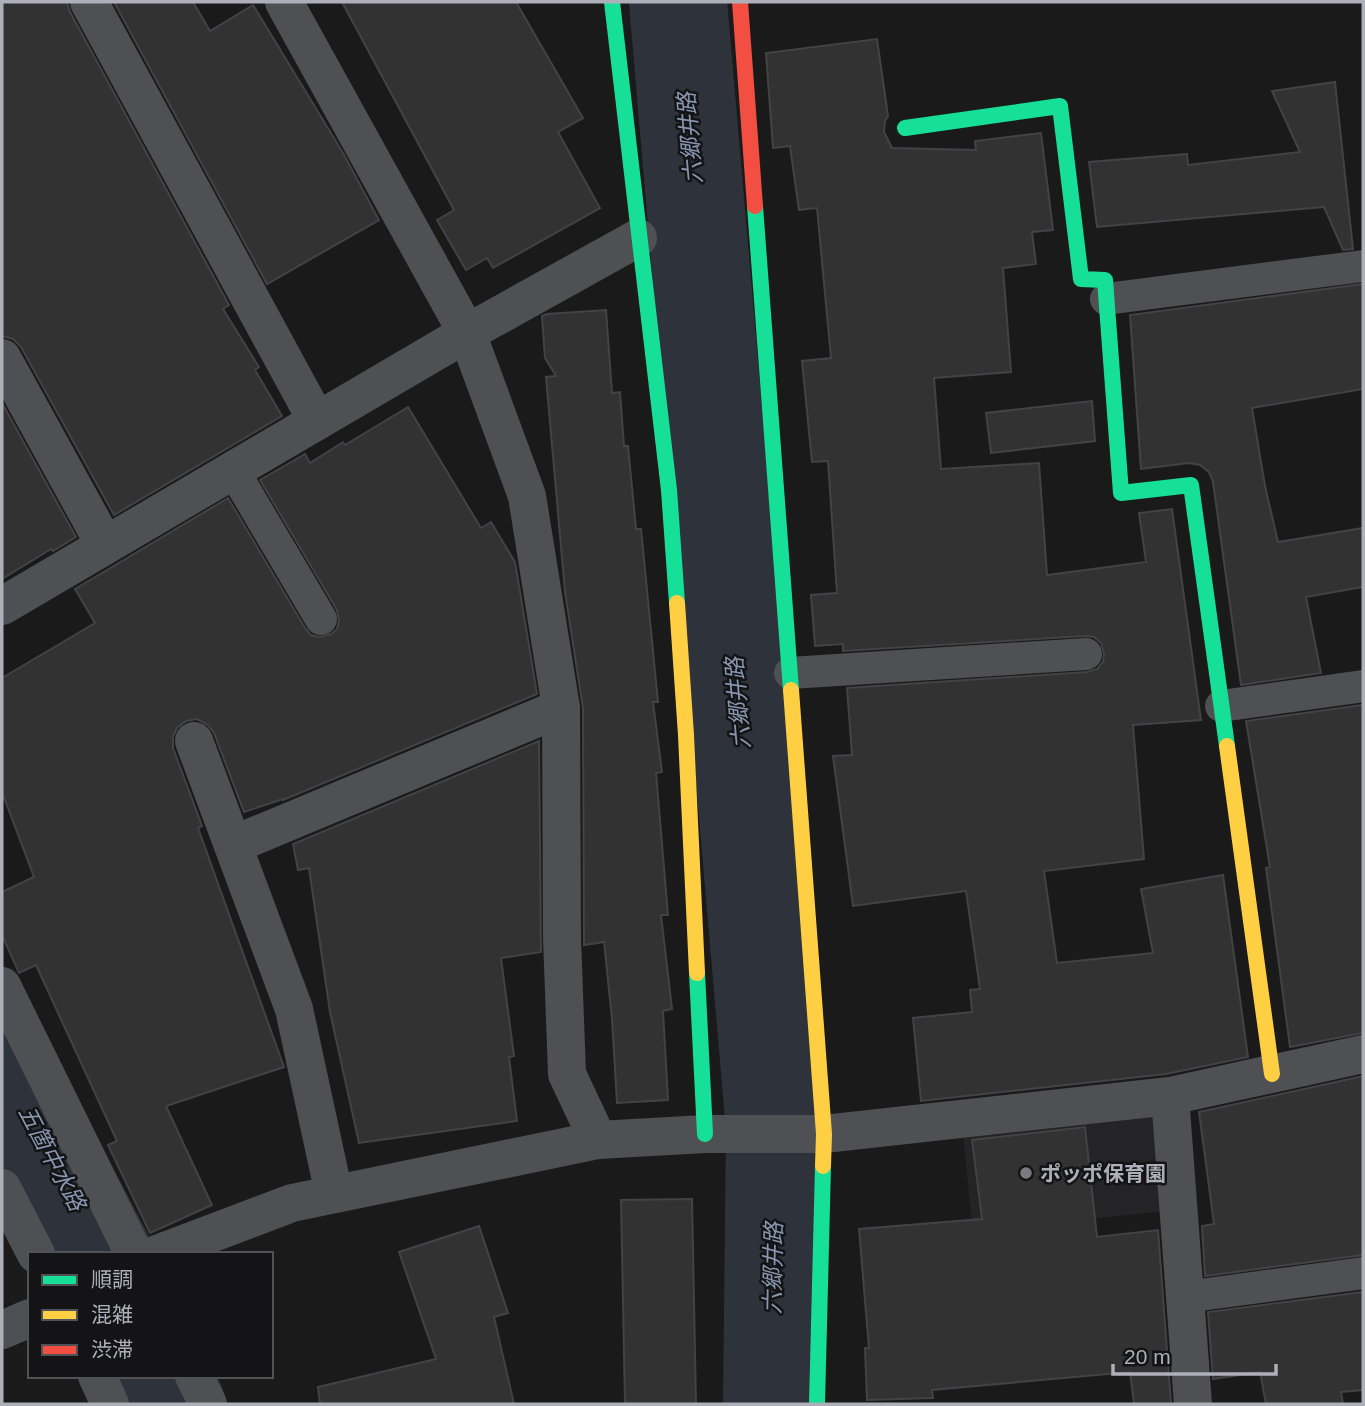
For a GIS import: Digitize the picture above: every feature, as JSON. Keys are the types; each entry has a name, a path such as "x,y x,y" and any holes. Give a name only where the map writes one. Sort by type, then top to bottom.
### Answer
{"street":[{"path":"89,2 317,421"},
{"path":"284,2 467,333 527,496 561,708 562,938 567,1073 598,1140"},
{"path":"612,2 669,490 686,735 705,1133"},
{"path":"740,2 790,674 812,1134 817,1404"},
{"path":"905,128 1060,106 1081,279 1105,280 1121,493 1191,485 1272,1074"},
{"path":"2,606 467,333 638,238"},
{"path":"2,358 106,545"},
{"path":"233,845 561,708"},
{"path":"194,741 294,1009 334,1194"},
{"path":"2,986 133,1252"},
{"path":"162,1252 292,1203 598,1140 705,1133 812,1134 1170,1096 1363,1054"},
{"path":"1170,1096 1193,1404"},
{"path":"2,1188 35,1252"},
{"path":"2,1330 28,1319"},
{"path":"98,1378 110,1404"},
{"path":"195,1378 208,1404"}],"lane":[{"path":"1106,299 1363,266"},
{"path":"233,470 321,619"},
{"path":"790,674 1086,654"},
{"path":"1221,706 1363,686"},
{"path":"1185,1297 1363,1273"}],"shaded area":[{"path":"1154,1116 1165,1211 973,1232 963,1136"}],"building":[{"path":"2,2 67,2 229,305 223,309 259,367 255,370 282,416 114,515 21,347 13,339 2,336"},
{"path":"114,2 193,2 210,31 253,5 343,153 379,220 267,284"},
{"path":"342,2 516,2 583,118 558,132 600,208 493,268 487,258 466,270 437,220 454,210"},
{"path":"877,39 888,116 884,132 892,148 976,150 975,141 1041,133 1053,230 1032,232 1036,264 1003,268 1011,372 934,378 941,469 1039,463 1047,575 1146,562 1139,513 1172,509 1201,720 1133,725 1144,859 1044,871 1057,963 1153,953 1141,889 1223,875 1248,1057 1166,1074 921,1101 913,1018 972,1012 970,990 980,989 966,891 853,906 833,756 852,755 847,688 1087,672 1097,669 1103,662 1104,654 1101,643 1094,637 1085,636 843,651 843,644 815,646 811,595 837,593 828,461 812,462 802,361 831,358 817,208 799,210 790,146 773,148 766,53"},
{"path":"1335,82 1353,249 1343,250 1324,207 1097,227 1089,162 1187,154 1188,165 1300,152 1272,91"},
{"path":"1363,284 1363,389 1252,408 1278,542 1363,528 1363,587 1306,597 1321,673 1241,685 1213,482 1209,472 1200,465 1189,463 1141,469 1130,315"},
{"path":"606,310 612,393 620,392 624,446 628,446 636,529 641,529 658,702 653,702 662,772 656,773 668,915 661,915 672,1009 663,1011 668,1100 617,1103 604,942 584,945 583,708 565,592 546,377 556,376 545,358 542,316"},
{"path":"1092,401 1095,441 991,453 986,413"},
{"path":"2,403 76,537 2,579"},
{"path":"408,407 481,528 491,522 515,562 537,694 283,800 244,812 214,733 208,725 197,719 186,721 177,728 173,737 173,748 202,826 198,828 284,1067 166,1106 212,1205 150,1233 108,1145 117,1141 36,965 19,973 2,935 2,892 34,877 2,792 2,678 95,623 75,589 228,498 305,628 311,635 320,637 331,634 337,629 337,610 260,480 305,454 310,463"},
{"path":"1363,705 1363,1033 1290,1047 1266,868 1270,867 1246,721"},
{"path":"539,741 541,952 501,958 514,1056 509,1057 517,1121 359,1143 330,1012 309,868 298,870 293,844"},
{"path":"1363,1076 1363,1255 1205,1276 1202,1226 1214,1224 1199,1112"},
{"path":"1085,1127 1097,1237 1158,1230 1171,1404 1134,1404 1130,1372 932,1390 933,1398 867,1400 865,1348 869,1348 859,1229 982,1219 972,1140"},
{"path":"692,1199 696,1404 625,1404 621,1200"},
{"path":"479,1226 508,1313 494,1317 514,1404 320,1404 318,1387 436,1359 399,1252"},
{"path":"1363,1292 1363,1390 1341,1392 1343,1404 1266,1404 1260,1372 1213,1379 1208,1312"}],"waterway":[{"name":"六郷井路","path":"678,2 775,1129 772,1404"},
{"name":"五箇中水路","path":"2,1063 102,1252"},
{"name":"五箇中水路","path":"164,1378 176,1404"}],"traffic: fast":[{"path":"612,2 669,490 677,603"},
{"path":"905,128 1060,106 1081,279 1105,280 1121,493 1191,485 1227,746"},
{"path":"755,206 791,690"},
{"path":"697,973 705,1134"},
{"path":"817,1404 823,1166"}],"traffic: slow":[{"path":"677,603 697,973"},
{"path":"791,690 824,1134 823,1166"},
{"path":"1227,746 1272,1074"}],"traffic: jam":[{"path":"740,2 755,206"}],"place":[{"name":"ポッポ保育園","path":"1026,1173"}]}
